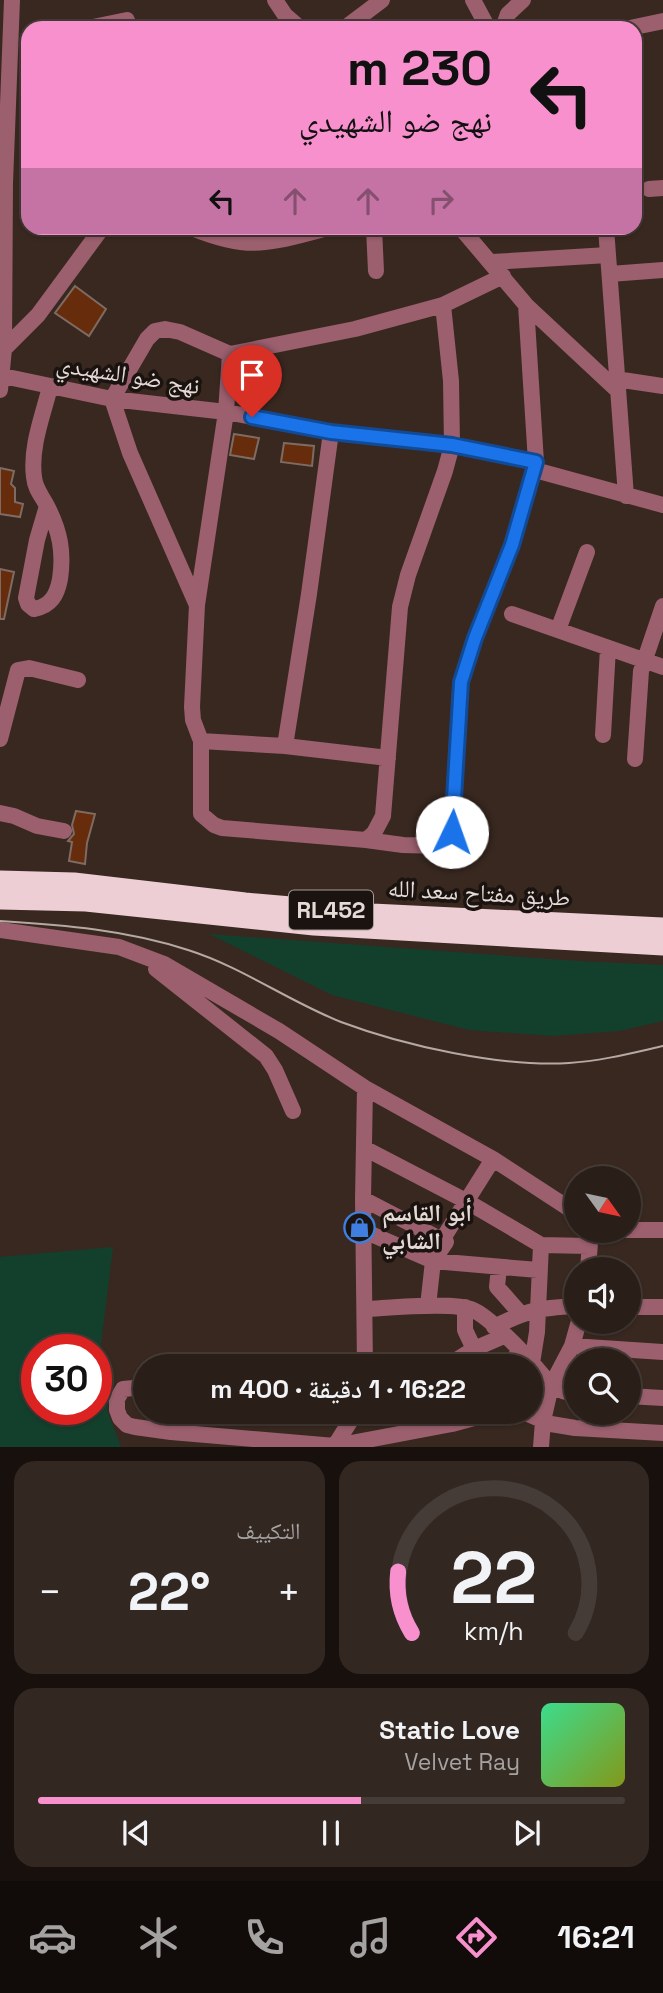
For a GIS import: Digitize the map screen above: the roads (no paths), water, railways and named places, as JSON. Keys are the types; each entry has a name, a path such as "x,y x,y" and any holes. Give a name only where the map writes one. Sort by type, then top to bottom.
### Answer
{"highway":[{"name":"طريق مفتاح سعد الله","path":"0,881 87,884 245,903 372,914 663,928"},
{"name":"طريق مفتاح سعد الله","path":"0,899 86,901 314,925 663,945"}],"street":[{"path":"1,386 4,349 5,90 11,46 12,0"},
{"path":"275,0 292,21"},
{"path":"354,21 382,0"},
{"path":"473,0 484,21"},
{"path":"506,21 508,14 523,0"},
{"path":"123,21 127,20"},
{"path":"642,26 663,22"},
{"path":"11,46 21,44"},
{"path":"4,349 38,315 97,235"},
{"path":"212,235 231,242 266,244 301,235"},
{"path":"374,235 376,271"},
{"path":"467,235 526,305 617,384 663,386"},
{"path":"607,235 626,496"},
{"path":"492,262 608,255"},
{"path":"610,274 663,270"},
{"path":"197,605 131,453 112,399 146,340 155,331 165,329 180,332 230,354 355,329 443,305 503,276"},
{"path":"366,840 374,833 383,816 402,593 446,471 452,445 451,381 443,305"},
{"path":"230,354 226,412 197,605 192,707 193,720 201,741 201,814 222,828 403,845 441,846 450,838 461,682 475,638 512,545 536,466 526,305"},
{"name":"نهج ضو الشهيدي","path":"1,386 50,387 112,399 226,412 331,432 452,445 536,466 626,496 663,505"},
{"path":"47,506 27,589 27,601 34,609 44,607 56,594 62,561 60,537 47,506 37,491 34,477 40,423 50,387"},
{"path":"285,746 331,432"},
{"path":"558,630 587,552"},
{"path":"635,759 640,671 663,606"},
{"path":"512,614 663,667"},
{"path":"603,735 608,648"},
{"path":"0,739 18,670 29,668 78,680"},
{"path":"201,741 285,746 388,758"},
{"path":"0,813 37,826 64,831"},
{"path":"0,930 119,947 195,981 279,1031 365,1088 493,1159 564,1205"},
{"path":"135,952 266,1056 293,1111"},
{"path":"365,1088 365,1354"},
{"path":"364,1148 467,1200 541,1245 564,1242"},
{"path":"442,1240 493,1159"},
{"path":"363,1199 446,1242 433,1261 428,1306"},
{"path":"365,1230 433,1261 538,1270"},
{"path":"641,1230 663,1230"},
{"path":"527,1354 537,1332 541,1245"},
{"path":"499,1267 497,1287 520,1314"},
{"path":"365,1309 465,1307 474,1310 523,1354"},
{"path":"465,1307 465,1330 474,1349"},
{"path":"466,1354 520,1314 537,1308 564,1307"},
{"path":"641,1307 663,1307"},
{"path":"575,1334 551,1387 540,1437 575,1428 663,1433"},
{"path":"572,1346 663,1352"},
{"path":"543,1377 551,1387 564,1393"},
{"path":"133,1389 123,1390 117,1399 120,1418 127,1425 172,1440 335,1447 452,1424"},
{"path":"641,1397 663,1398"},
{"path":"335,1447 349,1424"}],"tram line":[{"path":"0,921 95,930 165,943 227,965 341,1022 394,1039 453,1053 513,1062 569,1063 605,1059 663,1046"}],"place":[{"name":"أبو القاسم الشابي","path":"359,1227"}]}
